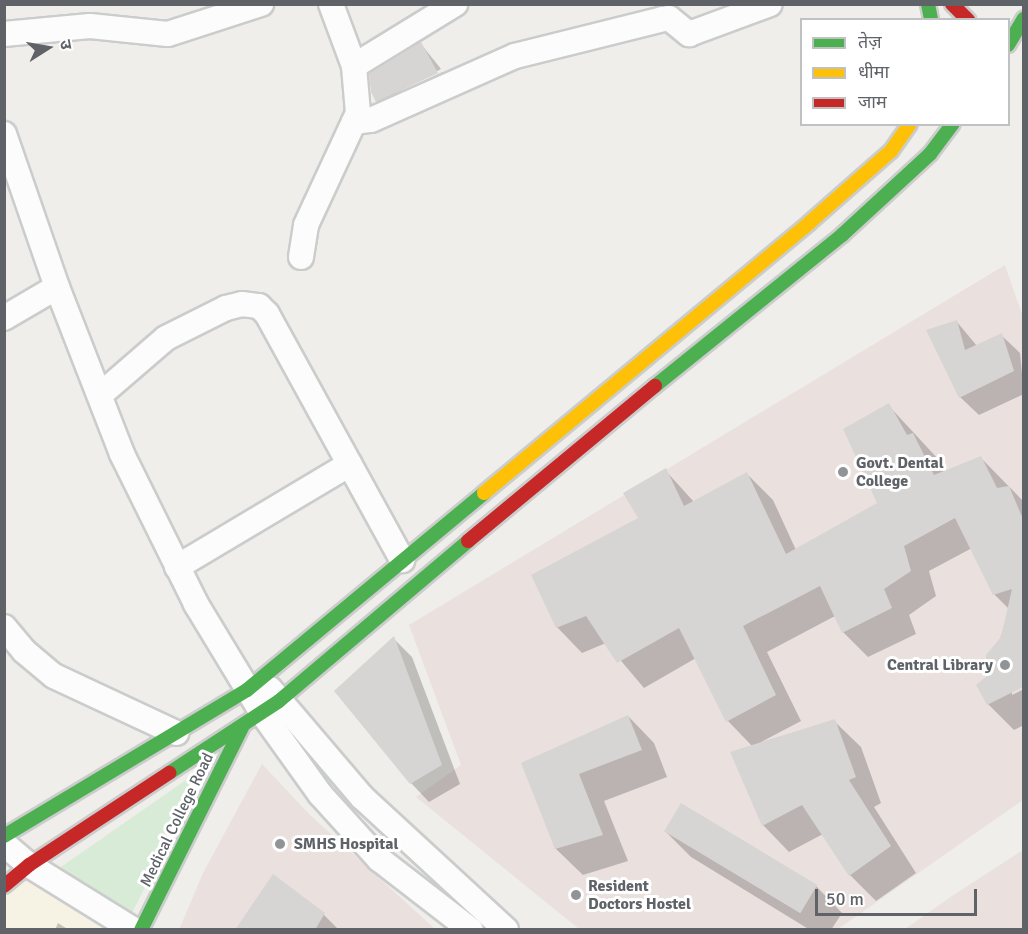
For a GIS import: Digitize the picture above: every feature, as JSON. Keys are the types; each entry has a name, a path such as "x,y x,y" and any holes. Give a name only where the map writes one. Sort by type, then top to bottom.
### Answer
{"main road":[{"path":"952,4 966,18"},
{"path":"1010,41 1023,18"},
{"path":"4,836 254,684 809,223 891,152 909,126"},
{"path":"4,886 29,865 261,713 552,470 842,235 930,154 951,126"},
{"name":"Medical College Road","path":"141,930 261,713"}],"street":[{"path":"4,34 90,26 168,34 261,4"},
{"path":"300,257 306,225 354,122 359,98 354,66 331,4"},
{"path":"354,66 455,4"},
{"path":"354,122 371,120 514,56 669,18 689,34 770,4"},
{"path":"7,149 57,287 122,454 177,567 254,684 261,713 320,794 379,859 471,930"},
{"path":"4,318 57,287"},
{"path":"100,395 166,338 226,308 251,303 267,314 402,560"},
{"path":"177,567 350,464"},
{"path":"4,627 24,651 54,676 176,733"},
{"path":"261,713 362,797 506,930"},
{"path":"4,844 29,865 134,930"}],"shaded area":[{"name":"Govt. Dental College","path":"1005,265 1024,320 1023,800 838,929 579,929 416,797 461,765 409,625"},
{"name":"SMHS Hospital","path":"262,764 309,814 435,929 179,930 203,873"},
{"path":"1023,850 1023,929 905,929 952,896"},
{"path":"29,865 134,929 5,929 4,882"}],"green space":[{"path":"186,780 193,792 131,915 58,869"}],"building":[{"path":"421,42 438,73 376,102 371,92 369,74"},
{"path":"957,320 965,350 1002,333 1014,371 959,398 926,330"},
{"path":"889,403 907,435 913,433 934,475 981,456 997,488 1009,486 1023,519 1023,687 987,705 976,685 987,676 986,655 1001,637 1012,589 993,595 955,518 904,546 911,571 884,589 892,608 842,633 820,586 743,626 776,695 726,722 679,628 617,663 586,616 556,628 531,575 638,518 623,493 666,468 684,506 747,472 786,554 877,503 843,429"},
{"path":"394,636 442,765 410,784 334,691"},
{"path":"628,715 642,750 579,774 603,835 555,849 521,763"},
{"path":"835,719 856,777 849,780 891,846 849,876 802,805 762,826 730,752"},
{"path":"681,803 817,885 800,913 664,831"},
{"path":"273,874 325,913 315,930 235,930"}],"traffic: fast":[{"path":"928,4 931,18"},
{"path":"1010,42 1024,18"},
{"path":"655,386 842,235 930,154 951,126"},
{"path":"4,836 247,690 484,493"},
{"path":"169,773 279,701 468,541"},
{"path":"141,930 242,727"}],"traffic: slow":[{"path":"484,493 809,223 891,151 909,126"}],"traffic: jam":[{"path":"952,4 966,18"},
{"path":"468,541 655,386"},
{"path":"4,886 29,865 169,773"}],"place":[{"name":"Govt. Dental College","path":"843,472"},
{"name":"Central Library","path":"1005,665"},
{"name":"SMHS Hospital","path":"280,844"},
{"name":"Resident Doctors Hostel","path":"576,895"}]}
